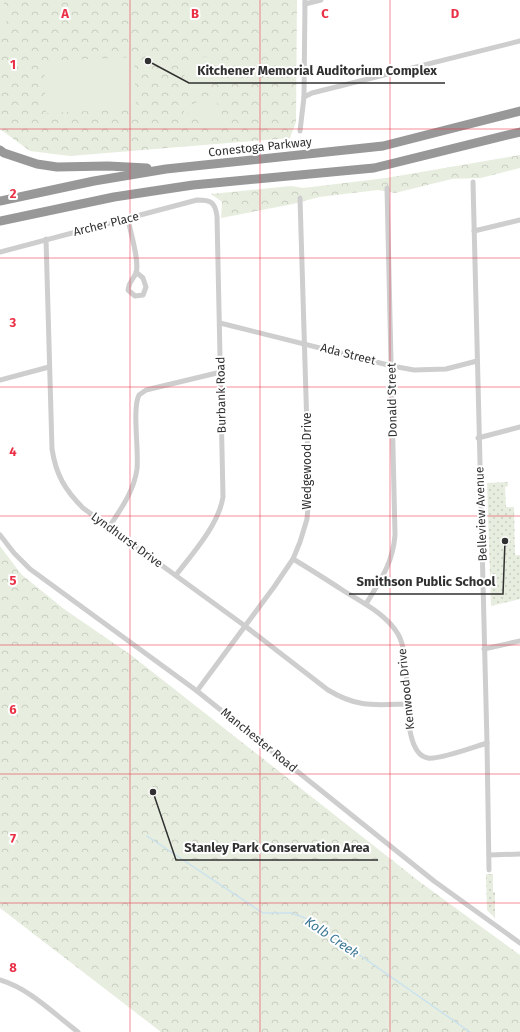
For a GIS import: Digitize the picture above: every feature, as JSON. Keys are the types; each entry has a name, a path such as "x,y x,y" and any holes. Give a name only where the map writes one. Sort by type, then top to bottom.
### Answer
{"highway":[{"name":"Conestoga Parkway","path":"0,200 94,181 166,169 358,150 382,146 520,111"},
{"path":"0,221 114,197 193,185 374,168 520,132"},
{"path":"0,150 4,153 37,164 166,169"}],"street":[{"path":"300,131 304,97 305,2 321,0"},
{"path":"304,97 312,93 520,41"},
{"name":"Belleview Avenue","path":"472,182 489,870"},
{"name":"Donald Street","path":"366,604 387,570 394,544 392,366 386,188"},
{"name":"Wedgewood Drive","path":"197,691 293,559 307,519 309,494 306,344 300,198"},
{"name":"Archer Place","path":"0,252 197,200 205,200 212,203"},
{"name":"Burbank Road","path":"176,575 214,523 222,503 221,372 217,216 215,206 212,203"},
{"path":"128,219 136,256 136,272 129,284 128,290 135,296 139,296 143,295 146,287 143,278 136,272"},
{"path":"474,231 520,220"},
{"name":"Lyndhurst Drive","path":"46,239 52,449 59,476 77,503 245,626 328,690 341,697 362,704 407,704"},
{"name":"Ada Street","path":"220,323 392,366 414,370 446,369 477,361"},
{"path":"0,380 49,367"},
{"path":"109,527 129,496 136,476 138,460 136,404 138,395 146,390 221,372"},
{"path":"478,438 520,427"},
{"name":"Manchester Road","path":"0,535 14,553 30,569 197,691 434,881 520,944"},
{"name":"Kenwood Drive","path":"293,559 366,604 386,619 398,635 402,643 406,664 407,704 412,743 423,757 436,758 487,743"},
{"path":"484,650 520,641"},
{"path":"489,855 520,854"},
{"path":"0,980 12,984 26,992 78,1032"}],"green space":[{"path":"0,0 297,0 296,122 290,138 70,156 30,151 0,129"},
{"path":"0,0 8,9 5,30 0,41"},
{"path":"134,57 136,109 46,113 44,61"},
{"path":"204,57 214,58 210,66 210,92 185,92 184,65"},
{"path":"217,93 219,137 190,114 184,113 184,108"},
{"path":"520,155 520,168 481,178 452,179 395,193 378,190 319,197 293,204 221,218 222,202 211,194 291,186 303,188 386,178"},
{"path":"508,482 508,486 505,487 506,507 514,507 515,555 520,555 520,599 491,606 487,483"},
{"path":"0,546 21,574 64,609 131,655 420,882 520,955 520,1032 161,1032 0,908"},
{"path":"486,874 493,874 495,918 487,910"}],"waterway":[{"name":"Kolb Creek","path":"147,836 263,913 291,913 308,919 470,1032"}],"place":[{"name":"Kitchener Memorial Auditorium Complex","path":"148,61"},
{"name":"Smithson Public School","path":"505,541"},
{"name":"Stanley Park Conservation Area","path":"153,792"}]}
